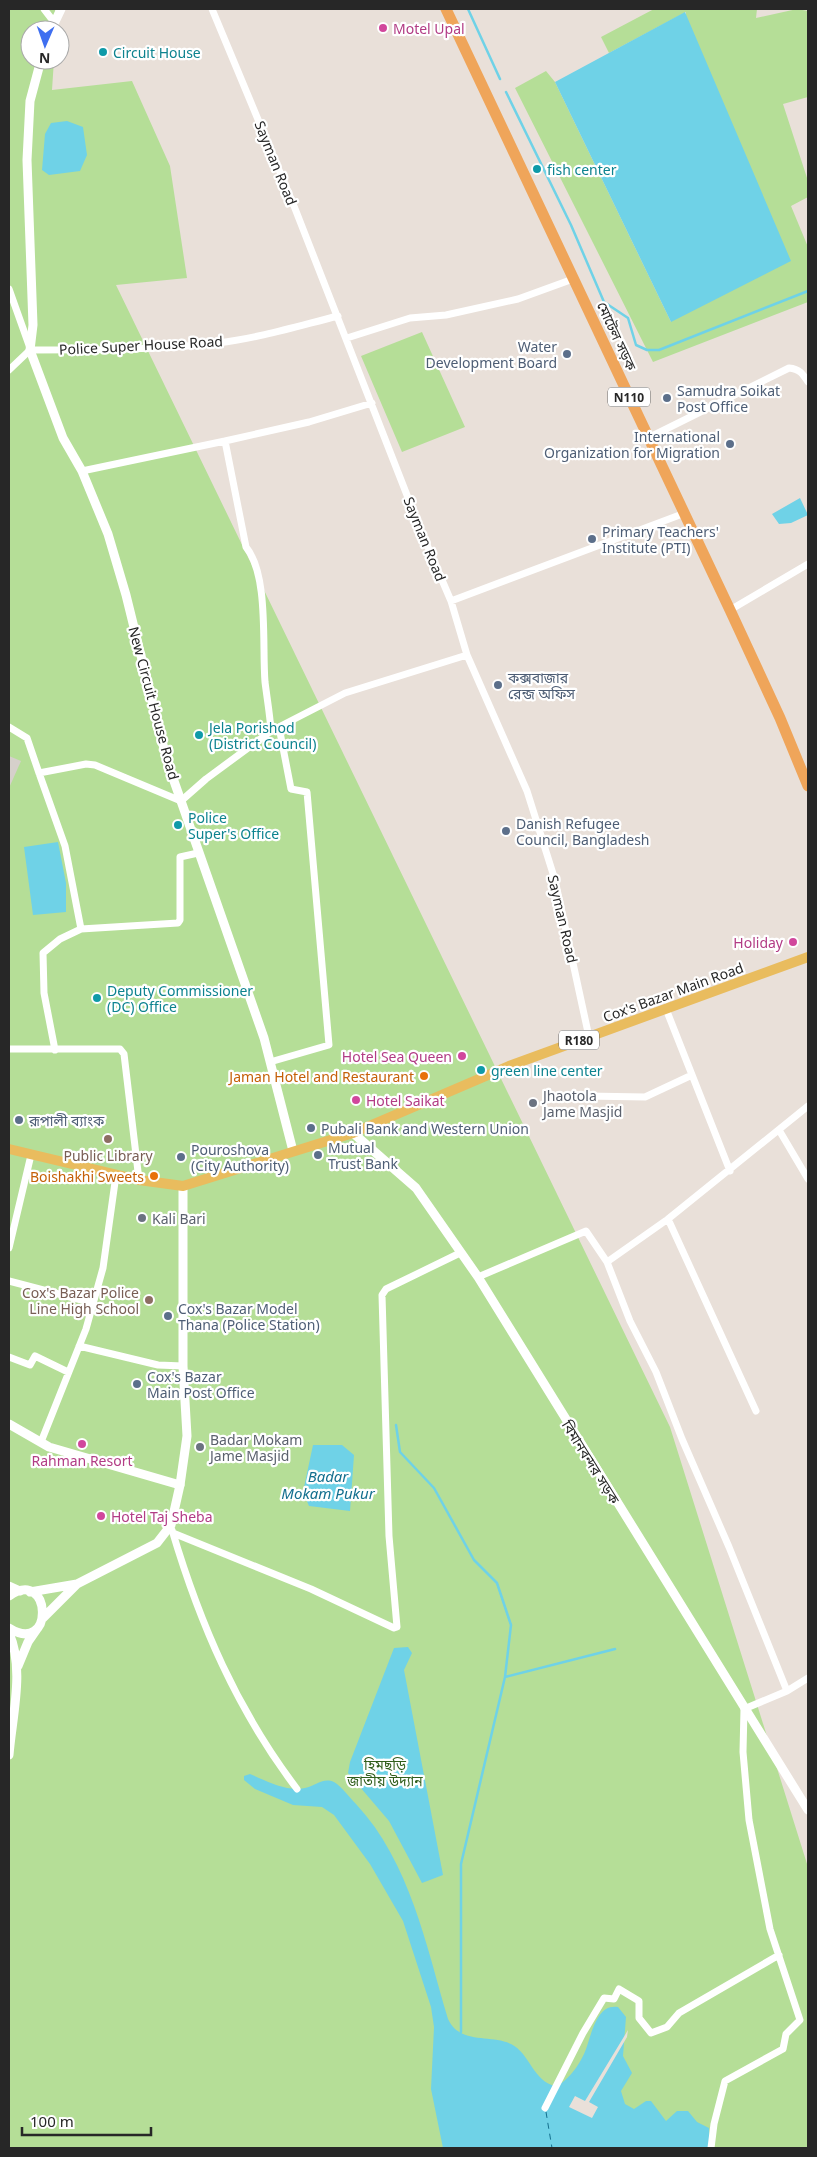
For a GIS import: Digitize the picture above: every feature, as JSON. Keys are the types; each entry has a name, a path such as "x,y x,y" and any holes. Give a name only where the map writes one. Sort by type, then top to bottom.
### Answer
{"highway":[{"name":"মোটেল সড়ক","path":"446,9 730,610 780,718 808,786"}],"main road":[{"name":"Cox's Bazar Main Road","path":"352,1133 510,1066 808,957"},
{"name":"R180","path":"9,1149 139,1180 183,1186 352,1133"}],"street":[{"name":"Sayman Road","path":"212,9 231,51 347,338 421,532 451,601 467,655 530,800 555,880 589,1037"},
{"path":"9,370 30,350 33,325 27,160 30,101 38,70"},
{"path":"347,338 410,318 446,315 518,299 573,279"},
{"name":"New Circuit House Road","path":"9,289 62,438 82,471 108,534 124,586 167,761 264,1038 293,1152"},
{"name":"Police Super House Road","path":"30,350 160,347 219,342 268,334 338,316"},
{"path":"648,438 789,368 796,368 808,382"},
{"path":"82,471 309,422 372,402"},
{"path":"225,440 246,547 254,559 259,585 264,632 265,681 271,731"},
{"path":"451,601 685,514"},
{"path":"730,610 808,564"},
{"path":"40,773 86,764 95,765 181,801 206,779 271,731 345,693 467,655"},
{"path":"9,727 27,738 40,773 65,846 81,929"},
{"path":"270,1062 329,1045 306,792 291,789 279,727"},
{"path":"55,1050 44,993 43,953 60,939 81,929 178,923 180,920 180,857 198,854"},
{"path":"666,1009 730,1171"},
{"path":"9,1049 120,1049 124,1054 139,1180"},
{"path":"574,1098 586,1096 645,1097 692,1075"},
{"path":"607,1262 668,1219 730,1171 808,1106"},
{"path":"779,1130 808,1179"},
{"name":"বিমানবন্দর সড়ক","path":"352,1133 416,1188 478,1277 808,1810"},
{"path":"9,1248 31,1155"},
{"path":"41,1442 78,1346 103,1268 116,1175"},
{"path":"183,1186 183,1366 187,1436 172,1529 209,1638 244,1709 296,1789"},
{"path":"668,1219 756,1411"},
{"path":"478,1277 586,1230 607,1262 630,1321 656,1372 787,1691"},
{"path":"172,1529 311,1589 394,1628 397,1627 389,1536 382,1295 386,1289 460,1253"},
{"path":"9,1281 93,1303"},
{"path":"78,1346 158,1365 183,1366"},
{"path":"9,1357 30,1365 35,1356 68,1372"},
{"path":"9,1424 41,1442 106,1465 180,1485"},
{"path":"9,1628 22,1633 34,1630 77,1584 157,1543 172,1529"},
{"path":"9,1596 25,1591 77,1584"},
{"path":"9,1586 36,1595 43,1605 41,1622 28,1642 17,1671"},
{"path":"9,1633 17,1671 9,1755"},
{"path":"711,2148 714,2124 725,2081 783,2049 786,2034 800,2020 770,1929 749,1820 743,1752 744,1709 787,1691 808,1678"},
{"path":"545,2108 583,2033 604,1998 614,1999 619,1989 639,2001 639,2018 651,2033 667,2027 679,2013 778,1955"}],"green space":[{"name":"হিমছড়ি জাতীয় উদ্যান","path":"9,9 55,9 56,20 20,20 20,70 53,70 52,90 132,81 170,166 187,278 116,285 670,1427 808,1867 808,2148 9,2148"},
{"path":"654,9 757,9 756,18 797,9 808,11 808,97 783,104 808,181 808,197 791,206 808,247 808,302 653,362 515,88 546,71 555,82 671,322 686,12 609,53 601,37"},
{"path":"422,332 465,427 402,452 361,356"}],"shaded area":[{"path":"9,756 21,761 9,788"}],"water":[{"path":"685,12 791,261 671,322 555,82"},
{"path":"67,121 83,127 87,155 80,171 49,175 42,170 45,134 51,123"},
{"path":"800,498 808,515 791,523 779,524 772,514"},
{"path":"58,842 66,883 66,912 33,915 24,847"},
{"name":"Badar Mokam Pukur","path":"313,1445 342,1445 354,1455 350,1511 309,1506 303,1492"},
{"path":"408,1647 412,1653 404,1670 443,1875 422,1883 389,1821 348,1773 350,1762 394,1648"},
{"path":"250,1774 277,1785 298,1789 309,1787 319,1782 334,1782 343,1789 375,1827 403,1878 414,1906 448,2019 453,2027 468,2036 511,2044 523,2054 542,2079 556,2086 569,2077 579,2063 599,2016 610,2007 618,2007 626,2017 623,2056 632,2073 621,2091 625,2104 634,2109 646,2101 651,2101 666,2121 677,2111 688,2111 697,2122 709,2128 710,2148 443,2148 431,2089 434,2027 431,2007 403,1921 370,1864 334,1815 322,1807 293,1805 255,1789 244,1780 244,1776"}],"pier":[{"path":"628,2030 627,2037 589,2102 598,2107 592,2118 569,2107 575,2096 585,2101"}],"waterway":[{"path":"468,9 500,79"},
{"path":"506,92 571,225 604,302 628,318 636,345 647,350 659,350 808,291"},
{"path":"396,1425 400,1452 434,1488 474,1560 497,1583 511,1625 505,1677 461,1864 461,2032"},
{"path":"505,1677 615,1649"}],"ferry route":[{"path":"546,2112 552,2148"}],"place":[{"name":"Motel Upal","path":"383,28"},
{"name":"Circuit House","path":"103,52"},
{"name":"fish center","path":"537,169"},
{"name":"Water Development Board","path":"567,354"},
{"name":"Samudra Soikat Post Office","path":"667,398"},
{"name":"International Organization for Migration","path":"730,444"},
{"name":"Primary Teachers' Institute (PTI)","path":"592,539"},
{"name":"কক্সবাজার রেন্জ অফিস","path":"498,685"},
{"name":"Jela Porishod (District Council)","path":"199,735"},
{"name":"Police Super's Office","path":"178,825"},
{"name":"Danish Refugee Council, Bangladesh","path":"506,831"},
{"name":"Holiday","path":"793,942"},
{"name":"Deputy Commissioner (DC) Office","path":"97,998"},
{"name":"Hotel Sea Queen","path":"462,1056"},
{"name":"green line center","path":"481,1070"},
{"name":"Jaman Hotel and Restaurant","path":"424,1076"},
{"name":"Hotel Saikat","path":"356,1100"},
{"name":"Jhaotola Jame Masjid","path":"533,1103"},
{"name":"রূপালী ব্যাংক","path":"19,1120"},
{"name":"Pubali Bank and Western Union","path":"311,1128"},
{"name":"Public Library","path":"108,1139"},
{"name":"Mutual Trust Bank","path":"318,1155"},
{"name":"Pouroshova (City Authority)","path":"181,1157"},
{"name":"Boishakhi Sweets","path":"154,1176"},
{"name":"Kali Bari","path":"142,1218"},
{"name":"Cox's Bazar Police Line High School","path":"149,1300"},
{"name":"Cox's Bazar Model Thana (Police Station)","path":"168,1316"},
{"name":"Cox's Bazar Main Post Office","path":"137,1384"},
{"name":"Rahman Resort","path":"82,1444"},
{"name":"Badar Mokam Jame Masjid","path":"200,1447"},
{"name":"Hotel Taj Sheba","path":"101,1516"}]}
